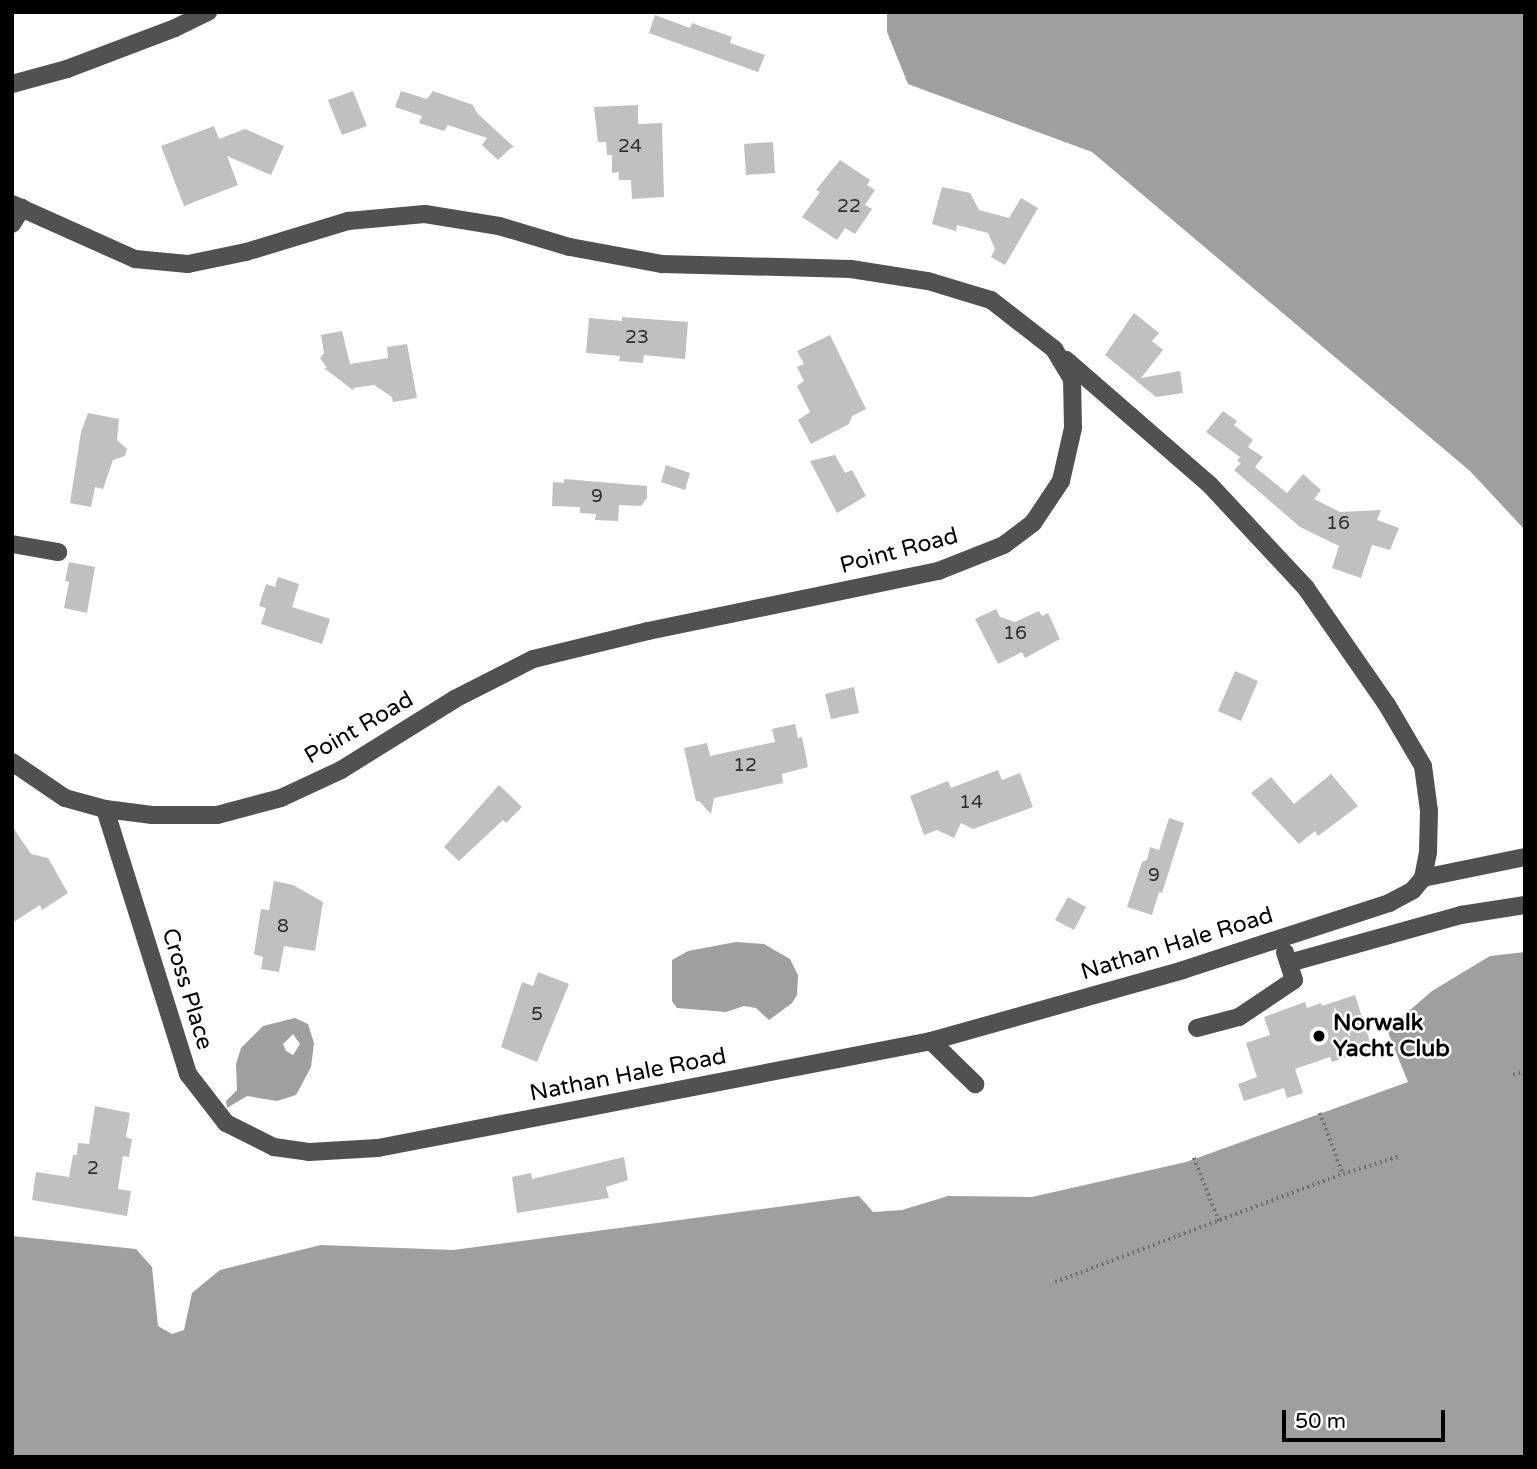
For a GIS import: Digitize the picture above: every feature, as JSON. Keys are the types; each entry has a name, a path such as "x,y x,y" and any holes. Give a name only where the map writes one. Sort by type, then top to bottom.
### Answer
{"street":[{"path":"12,84 79,64 175,28 208,12"},
{"path":"12,224 17,206"},
{"name":"Point Road","path":"12,762 65,798 105,809 152,815 217,815 281,798 341,770 455,699 533,659 648,631 938,571 1004,545 1033,523 1061,481 1073,428 1072,379 1054,349 991,300 928,281 851,269 662,264 570,247 499,226 425,214 348,220 246,252 188,264 135,259 17,206"},
{"path":"1054,349 1210,485 1306,588 1387,705 1423,766 1429,811 1428,852 1423,878 1525,857"},
{"path":"12,544 58,552"},
{"name":"Cross Place","path":"105,809 188,1074 226,1123 274,1147"},
{"name":"Nathan Hale Road","path":"274,1147 309,1152 378,1148 931,1041 1183,970 1389,903 1413,890 1423,878"},
{"path":"1289,963 1461,915 1525,905"},
{"path":"1196,1028 1239,1017 1294,980 1282,938"},
{"path":"931,1041 975,1084"}],"path":[{"path":"1513,1075 1525,1071"},
{"path":"1320,1113 1343,1174"},
{"path":"1055,1282 1343,1174 1397,1157"},
{"path":"1194,1158 1219,1221"}],"shaded area":[{"path":"887,12 1525,12 1525,530 1470,471 1092,152 908,84 887,32"},
{"path":"736,942 764,944 790,959 798,975 797,995 792,1003 769,1020 756,1008 744,1006 726,1012 677,1008 672,1001 672,960 688,951"},
{"path":"1525,952 1525,1457 12,1457 12,1236 136,1249 152,1267 158,1326 172,1334 184,1330 192,1293 220,1270 321,1245 453,1250 859,1196 873,1212 902,1210 948,1196 1032,1197 1186,1162 1408,1082 1387,1030 1432,991 1490,956"},
{"path":"295,1018 308,1024 314,1043 311,1067 296,1095 277,1101 247,1096 227,1108 226,1101 237,1090 236,1064 241,1048 263,1026","holes":["293,1034 300,1044 293,1055 286,1051 283,1044"]}],"building":[{"path":"655,15 690,28 692,23 732,37 730,43 765,55 758,72 649,33"},
{"path":"353,91 367,126 342,135 328,100"},
{"path":"401,91 427,99 433,91 473,105 477,113 515,148 512,147 498,160 482,145 487,138 448,125 444,131 419,123 422,116 395,107"},
{"path":"638,105 638,124 662,123 664,197 632,199 631,180 619,180 619,172 612,173 612,155 607,155 606,142 598,142 594,107"},
{"path":"214,126 219,139 245,129 284,146 271,175 227,156 238,185 184,206 161,146"},
{"path":"773,142 775,173 746,175 744,144"},
{"path":"840,160 870,180 867,185 875,190 865,205 872,209 855,234 845,228 837,240 802,217 820,192 816,190"},
{"path":"942,187 970,193 979,210 1009,218 1021,198 1038,208 1005,265 991,257 995,249 988,233 957,225 956,231 932,224"},
{"path":"1134,313 1159,333 1152,341 1163,350 1141,378 1180,371 1183,393 1156,397 1105,355"},
{"path":"622,317 688,322 685,359 644,355 643,363 619,361 620,356 586,353 589,318 622,321"},
{"path":"342,331 350,364 388,358 387,347 407,344 417,398 393,402 392,397 374,385 353,388 354,391 324,368 327,368 320,358 324,353 321,335"},
{"path":"830,335 866,409 852,416 849,424 811,444 798,420 810,412 797,386 804,381 797,367 804,364 797,351"},
{"path":"1223,411 1237,421 1234,425 1253,440 1248,447 1263,457 1255,467 1287,493 1303,474 1321,490 1314,499 1340,512 1381,510 1377,520 1399,528 1390,550 1372,545 1361,578 1332,568 1339,546 1300,527 1234,470 1241,463 1237,461 1240,457 1206,432"},
{"path":"88,413 119,419 117,440 127,449 125,456 113,460 103,489 95,487 91,507 70,503 81,432"},
{"path":"835,455 845,473 852,470 866,496 837,513 810,461"},
{"path":"666,465 690,473 685,490 661,482"},
{"path":"564,479 647,486 647,498 641,506 619,505 618,521 595,520 596,514 580,513 580,507 552,506 553,482 564,483"},
{"path":"69,562 95,567 87,613 64,608 69,582 65,581"},
{"path":"278,577 299,584 292,607 330,619 322,644 261,624 266,608 259,606 266,584 275,587"},
{"path":"996,609 1000,617 1015,622 1039,611 1042,616 1048,613 1060,639 1025,658 1022,652 998,664 975,619"},
{"path":"1235,671 1258,681 1241,721 1218,711"},
{"path":"854,687 859,713 831,719 825,694"},
{"path":"795,724 798,738 802,737 808,767 782,774 783,783 714,798 711,814 696,801 684,748 707,743 710,756 775,742 772,729"},
{"path":"998,770 1002,780 1020,773 1033,807 973,829 961,823 954,838 937,830 924,835 910,796 948,781 951,788"},
{"path":"1331,774 1358,806 1318,836 1315,831 1299,844 1251,793 1271,777 1294,804"},
{"path":"499,785 522,807 506,823 503,820 459,861 444,847"},
{"path":"1169,818 1184,823 1162,893 1159,892 1152,915 1127,907 1142,862 1147,860 1150,847 1159,850"},
{"path":"12,826 31,854 48,858 68,893 42,910 40,905 12,923"},
{"path":"274,881 293,885 323,902 315,951 284,946 279,972 261,969 263,957 254,954 261,909 269,910"},
{"path":"1068,897 1086,907 1074,930 1055,920"},
{"path":"538,972 569,984 537,1062 501,1047 522,982 533,986"},
{"name":"Norwalk Yacht Club","path":"1355,995 1372,1048 1332,1062 1330,1057 1295,1069 1303,1093 1287,1098 1284,1088 1244,1101 1238,1084 1257,1077 1246,1043 1270,1035 1264,1017 1305,1002 1307,1008 1321,1003 1322,1006"},
{"path":"95,1106 130,1113 126,1137 132,1139 129,1157 123,1156 118,1189 131,1191 127,1216 32,1200 36,1172 69,1177 73,1155 77,1155 78,1143 89,1144"},
{"path":"624,1157 628,1180 606,1187 609,1198 517,1213 512,1177 531,1173 532,1179"}],"place":[{"name":"Norwalk Yacht Club","path":"1319,1036"}]}
